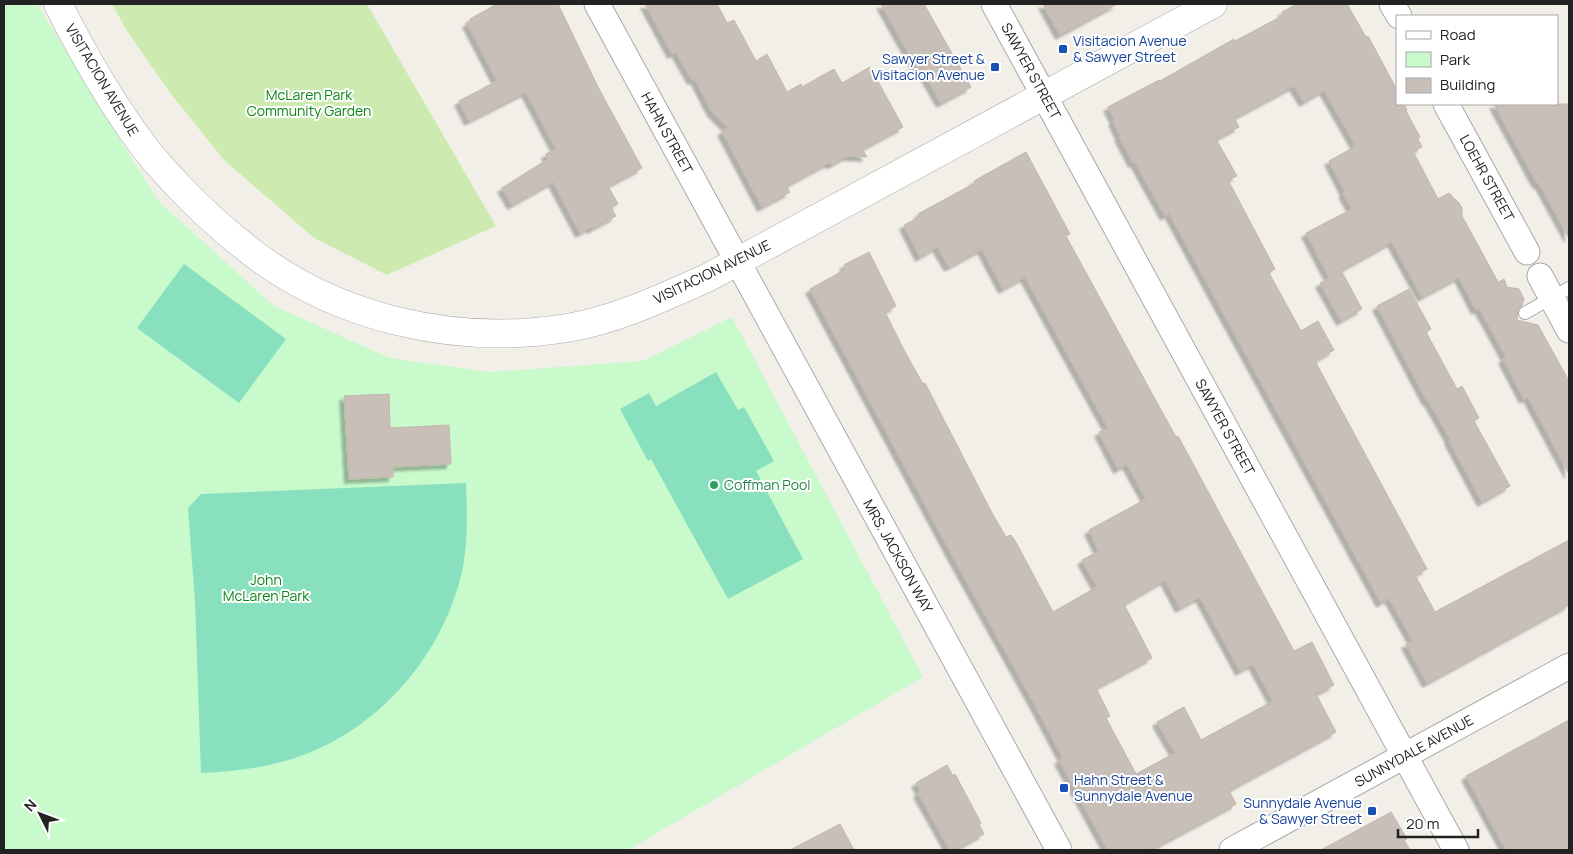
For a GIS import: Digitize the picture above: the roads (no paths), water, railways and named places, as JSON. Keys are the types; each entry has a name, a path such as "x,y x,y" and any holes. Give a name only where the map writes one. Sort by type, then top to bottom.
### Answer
{"street":[{"name":"VISITACION AVENUE","path":"58,4 118,111 146,150 212,220 246,249 288,277 331,298 377,315 422,327 471,333 520,334 569,328 616,316 664,297 737,261 1213,4"},
{"name":"HAHN STREET","path":"597,4 737,261"},
{"name":"SAWYER STREET","path":"994,4 1456,850"},
{"path":"1392,4 1398,15"},
{"name":"LOEHR STREET","path":"1447,105 1527,252"},
{"name":"MRS. JACKSON WAY","path":"737,261 1059,850"},
{"path":"1540,276 1561,293 1569,330"},
{"name":"SUNNYDALE AVENUE","path":"1232,850 1569,666"}],"lane":[{"path":"1525,313 1561,293"}],"place":[{"name":"Visitacion Avenue & Sawyer Street","path":"1063,49"},
{"name":"Sawyer Street & Visitacion Avenue","path":"995,67"},
{"name":"Coffman Pool","path":"714,485"},
{"name":"Hahn Street & Sunnydale Avenue","path":"1064,788"},
{"name":"Sunnydale Avenue & Sawyer Street","path":"1372,811"}],"park label":[{"name":"McLaren Park Community Garden","path":"309,104"},
{"name":"John McLaren Park","path":"266,588"}]}
